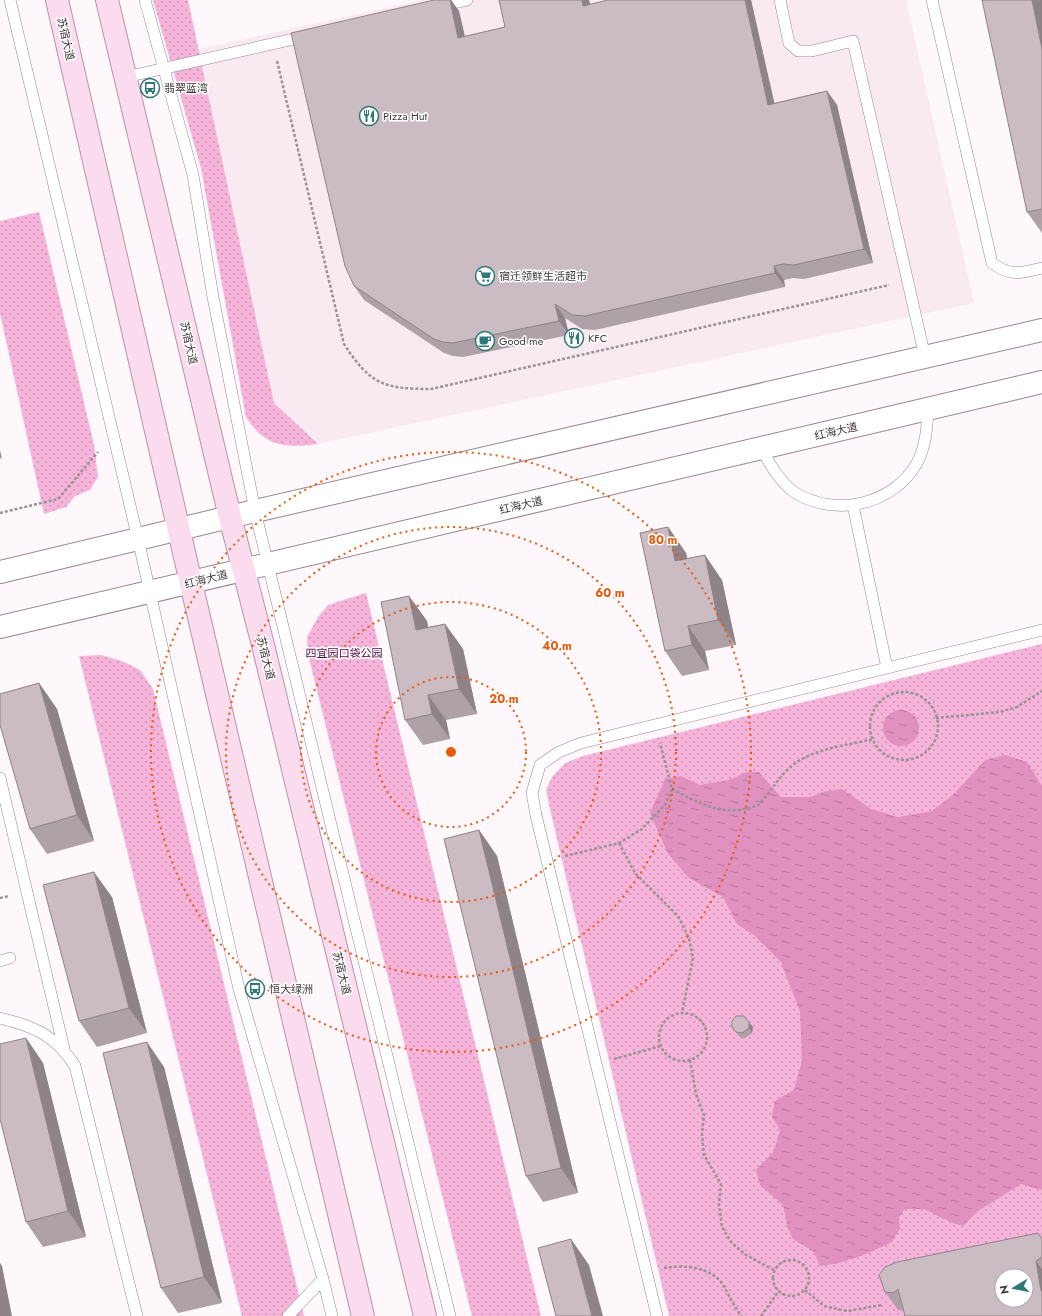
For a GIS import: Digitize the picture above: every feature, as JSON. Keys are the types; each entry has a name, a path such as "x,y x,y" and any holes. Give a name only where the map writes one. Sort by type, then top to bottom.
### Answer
{"main road":[{"name":"苏宿大道","path":"57,0 191,583 364,1316"},
{"name":"苏宿大道","path":"107,0 230,517 425,1316"},
{"path":"0,572 255,511 1042,330"},
{"name":"红海大道","path":"0,626 191,583 1042,382"}],"lane":[{"path":"10,0 138,539 239,989 323,1279 332,1316"},
{"path":"145,0 193,175 213,297 255,511 267,564 450,1316"},
{"path":"428,9 467,0"},
{"path":"780,0 789,43 798,51 812,50 853,41 925,357"},
{"path":"932,0 992,263 1009,273 1019,273 1042,268"},
{"path":"126,78 319,34"},
{"path":"761,448 774,472 794,492 819,503 853,505 875,500 899,485 917,463 927,436 928,409"},
{"path":"853,505 887,668"},
{"path":"657,1316 532,793 540,765 559,752 581,742 1042,630"},
{"path":"0,778 64,1049 75,1066 137,1316"},
{"path":"0,1018 19,1022 41,1032 64,1049"},
{"path":"288,1316 323,1279"}],"path":[{"path":"273,44 344,344 364,372 375,381 403,388 431,389 908,281"},
{"path":"0,513 58,499 113,435"},
{"path":"936,718 1000,712 1017,707 1042,691"},
{"path":"904,692 920,697 932,708 938,729 931,744 919,756 909,759 898,759 887,756 873,739 870,729 873,712 883,699 893,694 904,692"},
{"path":"547,860 584,853 619,843 642,829 665,805 672,789 656,724"},
{"path":"672,789 696,802 719,809 738,811 759,805 779,778 797,762 819,751 873,739"},
{"path":"619,843 635,873 678,916 689,938 693,958 682,1013"},
{"path":"682,1013 697,1018 706,1030 707,1037 702,1051 690,1060 674,1059 667,1055 661,1046 660,1033 662,1026 668,1019 682,1013"},
{"path":"596,1063 661,1046"},
{"path":"690,1060 696,1094 704,1115 702,1134 704,1155 720,1184 719,1204 722,1227 731,1242 746,1255 774,1270"},
{"path":"789,1260 801,1263 805,1267 809,1279 805,1290 795,1296 789,1296 778,1292 773,1281 774,1270 784,1261 789,1260"},
{"path":"646,1272 681,1265 700,1269 719,1279 734,1308 742,1316"},
{"path":"805,1290 824,1306 839,1309 847,1310 882,1305"},
{"path":"761,1316 778,1292"}],"shaded area":[{"path":"422,0 906,0 974,303 318,444 274,403 199,49"}],"green space":[{"path":"153,0 188,0 274,403 318,444 296,446 268,440 253,427 246,417 201,168"},
{"path":"39,212 94,445 98,477 90,490 75,496 66,507 44,514 0,313 0,221"},
{"name":"四宜园口袋公园","path":"366,593 541,1316 472,1316 308,654 307,637 318,617 328,605"},
{"path":"1042,644 1042,1316 669,1316 546,790 552,777 565,763 583,756"},
{"path":"101,655 122,661 140,670 153,689 304,1316 242,1316 79,656"}],"water":[{"path":"901,710 911,713 916,718 919,728 916,738 911,743 901,746 891,743 886,738 883,728 886,718 891,713"},
{"path":"1005,755 1027,762 1042,786 1042,1190 1021,1184 978,1211 963,1226 950,1222 924,1209 905,1209 899,1217 900,1229 892,1242 864,1255 839,1263 820,1266 813,1251 793,1239 788,1229 783,1205 760,1185 756,1170 774,1151 780,1130 772,1117 775,1101 794,1090 802,1060 800,1012 781,962 754,935 737,924 723,897 689,878 668,854 650,813 665,779 681,776 700,785 729,780 747,772 759,772 781,797 810,797 822,792 842,789 871,809 898,817 932,811 954,794 985,760"}],"building":[{"path":"434,0 450,0 458,38 505,27 499,0 582,0 583,6 608,0 745,0 768,105 827,91 864,249 794,265 783,264 774,266 775,273 585,316 572,315 555,304 559,321 453,343 434,339 354,286 345,266 291,33"},
{"path":"982,0 1032,0 1042,49 1042,209 1027,212"},
{"path":"668,527 675,561 705,555 718,620 688,626 692,645 665,651 640,533"},
{"path":"409,596 416,630 445,624 459,689 428,695 432,714 405,720 381,602"},
{"path":"39,683 77,815 30,829 0,725 0,694"},
{"path":"479,830 561,1168 526,1176 444,839"},
{"path":"94,872 129,1008 79,1021 43,885"},
{"path":"736,1016 744,1016 749,1022 749,1028 742,1033 736,1032 732,1027 732,1021"},
{"path":"26,1038 68,1211 26,1222 0,1119 0,1044"},
{"path":"147,1042 204,1277 161,1288 103,1053"},
{"path":"1038,1233 1042,1239 1042,1257 1036,1261 1042,1291 1042,1316 905,1316 898,1289 894,1293 885,1292 879,1275 885,1267 897,1262"},
{"path":"571,1239 592,1316 556,1316 538,1248"}],"place":[{"name":"翡翠蓝湾","path":"150,88"},
{"name":"Pizza Hut","path":"369,116"},
{"name":"宿迁领鲜生活超市","path":"485,276"},
{"name":"KFC","path":"574,338"},
{"name":"Good me","path":"485,341"},
{"name":"恒大绿洲","path":"255,989"}]}
